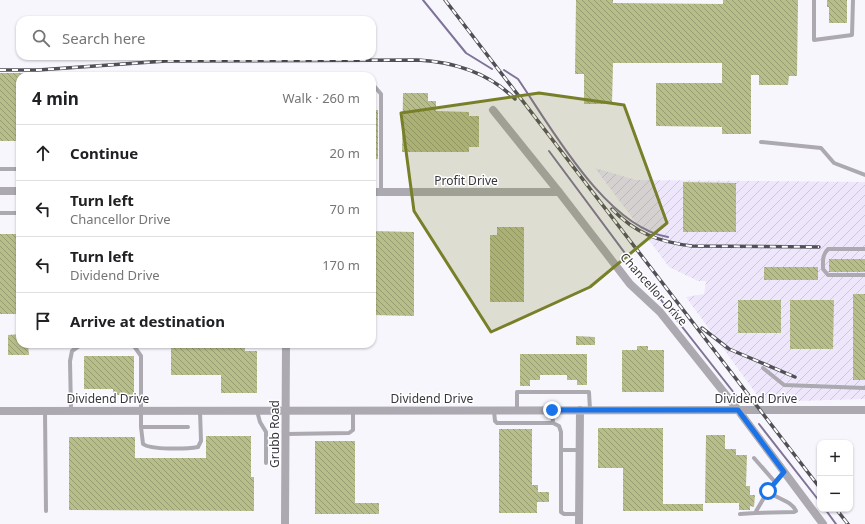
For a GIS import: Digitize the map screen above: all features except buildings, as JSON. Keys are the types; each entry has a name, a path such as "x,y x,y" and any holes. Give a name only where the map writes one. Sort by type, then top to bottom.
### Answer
{"street":[{"name":"Chancellor Drive","path":"493,110 560,192 630,284 660,312 738,410 823,524"},
{"path":"0,191 16,191"},
{"name":"Profit Drive","path":"376,192 560,192"},
{"name":"Grubb Road","path":"285,524 286,348"},
{"path":"579,524 580,410"},
{"name":"Dividend Drive","path":"0,411 865,410"}],"lane":[{"path":"814,0 814,40 852,35 853,0"},
{"path":"376,88 381,94 376,192"},
{"path":"761,142 821,148 834,164 865,175"},
{"path":"0,169 16,169"},
{"path":"0,213 16,213"},
{"path":"865,249 828,249 824,254 823,269 828,275 865,275"},
{"path":"71,410 70,361 72,351 76,348"},
{"path":"136,348 141,356 140,410 143,444 145,446 198,447 201,441 200,410"},
{"path":"763,368 784,384 865,388"},
{"path":"517,410 517,392 589,392 590,410"},
{"path":"257,410 260,422 266,432 266,463"},
{"path":"286,434 349,434 353,430 353,410"},
{"path":"494,410 495,421 497,423 553,423 559,426 562,432 561,512 564,514 579,514"},
{"path":"552,410 553,423"},
{"path":"45,411 46,511"},
{"path":"141,427 188,426"},
{"path":"561,450 580,450"},
{"path":"754,458 775,482"},
{"path":"755,513 768,491 784,472"},
{"path":"740,514 794,512 796,510 792,504 774,498 768,491"}],"highlighted area":[{"path":"539,93 624,105 667,223 590,287 491,332 414,211 401,113"}],"shaded area":[{"path":"595,168 636,180 865,182 865,399 762,402 686,297 704,294 706,281 698,281 669,267"}],"waterway":[{"path":"423,0 466,53 492,69"},
{"path":"504,70 518,79 582,172 602,195 623,215 645,229 668,237"},
{"path":"549,151 636,268 738,398"},
{"path":"759,424 817,498"},
{"path":"827,512 836,524"}],"railway":[{"path":"445,0 817,484"},
{"path":"0,70 38,70 166,61 418,60 445,63 470,70 494,82 515,99"},
{"path":"612,209 639,230 648,235 669,242 692,246 819,247"},
{"path":"702,328 729,349 795,377"},
{"path":"838,512 848,524"}],"route":[{"path":"552,410 738,410 784,472 768,491"}]}
